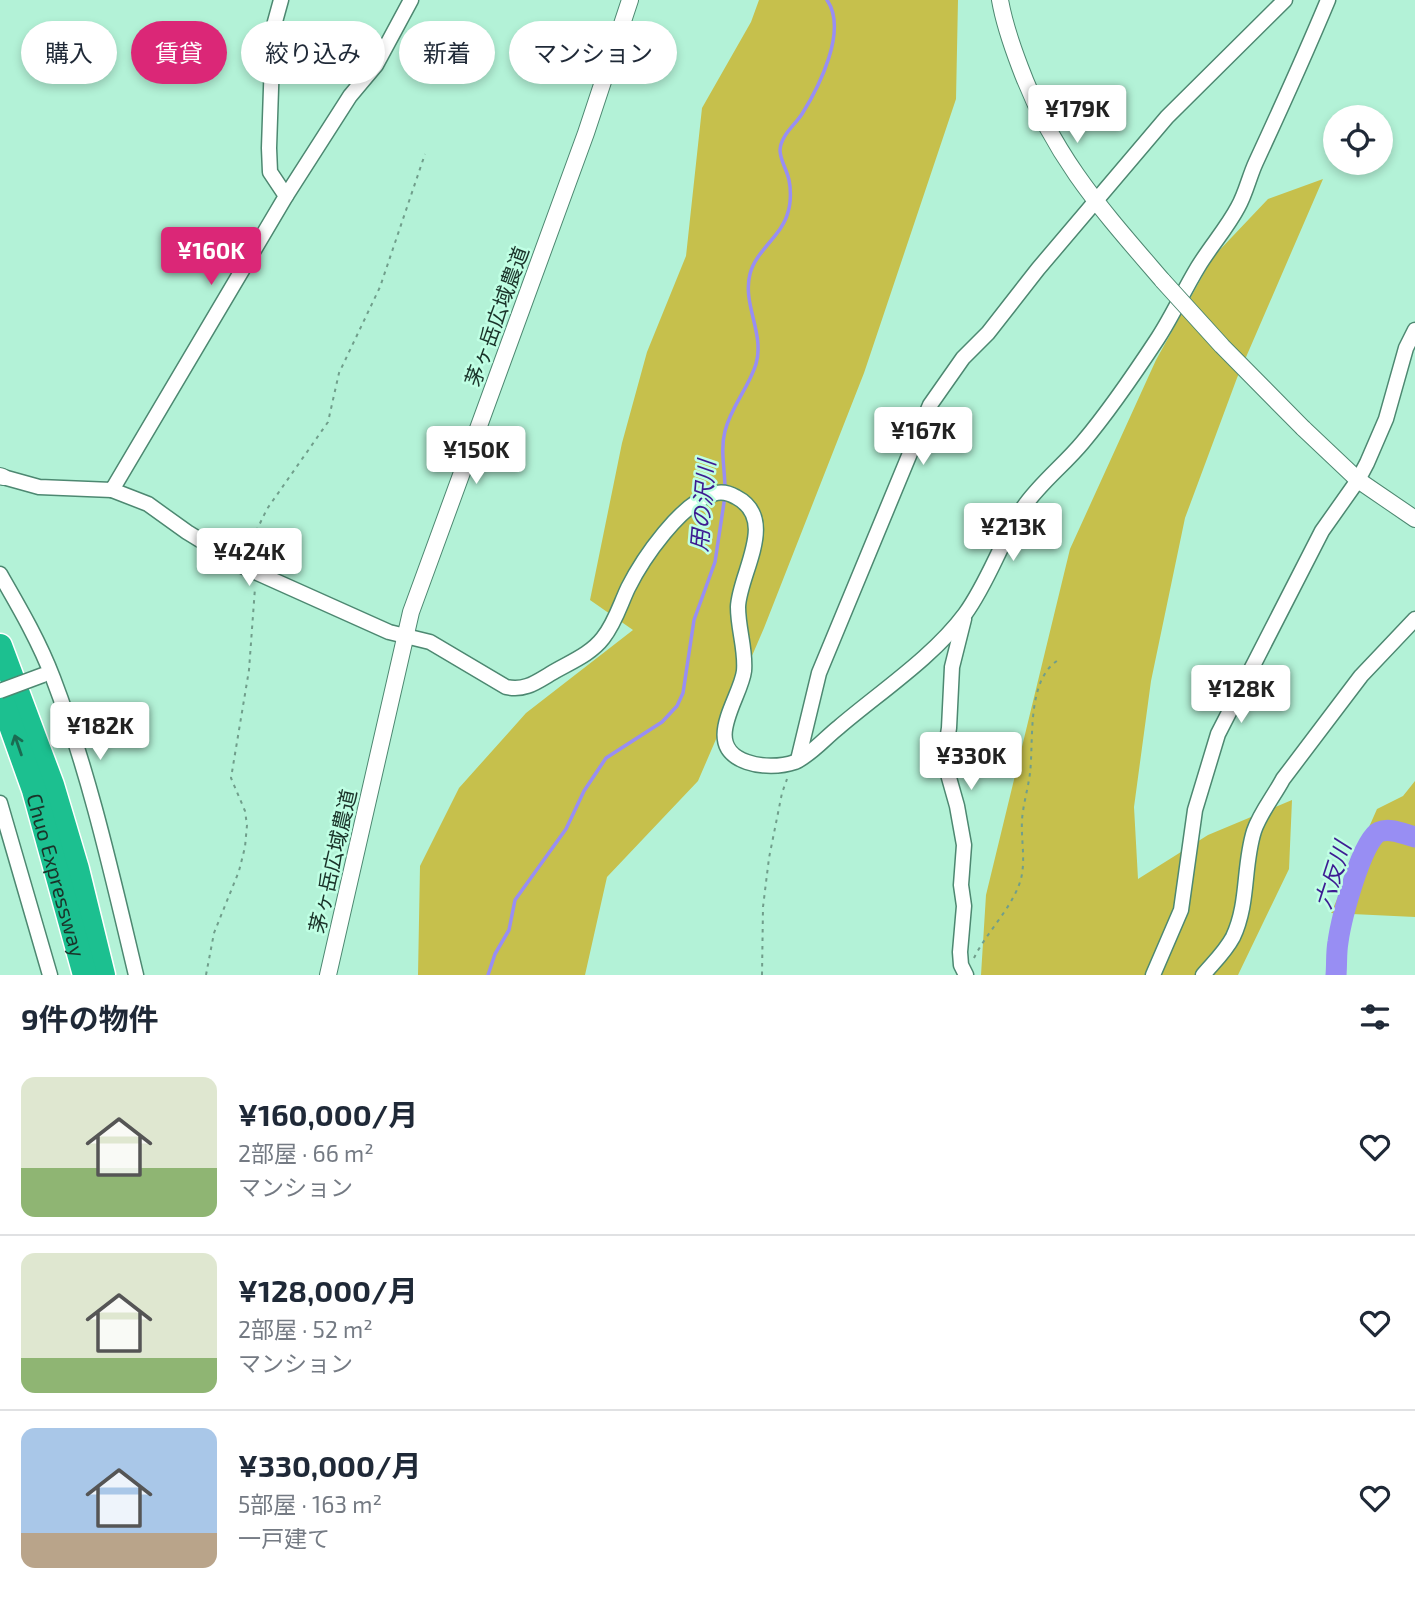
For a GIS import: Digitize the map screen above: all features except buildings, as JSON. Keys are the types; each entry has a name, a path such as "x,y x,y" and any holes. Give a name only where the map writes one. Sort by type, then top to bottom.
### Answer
{"highway":[{"name":"Chuo Expressway","path":"0,646 52,785 103,975"},
{"name":"Chuo Expressway","path":"0,693 34,790 85,975"}],"street":[{"path":"281,0 273,29 269,148 270,172 286,196"},
{"path":"112,490 286,196 350,96 376,65 411,0"},
{"name":"茅ヶ岳広域農道","path":"328,975 405,635 424,573 586,133 630,0"},
{"path":"1000,0 1012,46 1041,118 1062,155 1096,203 1222,346 1303,428 1358,480 1415,519"},
{"path":"796,761 819,673 930,404 963,358 988,333 1038,268 1167,117 1285,0"},
{"path":"969,968 961,965 960,952 964,906 961,885 964,845 957,806 944,760 949,728 952,667 966,612 1024,507 1085,441 1161,334 1199,265 1239,207 1253,168 1290,93 1328,0"},
{"path":"1153,975 1181,911 1195,810 1218,734 1322,531 1358,480 1386,419 1405,348 1415,330"},
{"path":"1,476 39,487 112,490 148,504 187,532 258,573 390,632 430,642 506,687 526,688 600,643 616,618 636,574 688,508 713,494 723,492 735,496 750,508 757,531 738,606 745,660 744,677 727,714 725,734 733,755 758,765 796,761 927,653 966,612"},
{"path":"0,574 25,618 93,796 136,975"},
{"path":"1203,975 1224,952 1238,923 1255,831 1283,779 1361,676 1415,619"},
{"path":"0,693 47,673"},
{"path":"0,803 50,975"}],"path":[{"path":"240,564 267,509 328,422 339,373 380,287 425,154"},
{"path":"206,975 214,933 239,871 245,847 245,811 231,778 249,670 258,573"},
{"path":"969,968 1010,901 1021,875 1022,820 1031,769 1032,713 1044,673 1051,664 1060,659"},
{"path":"762,975 763,906 769,858 782,793 796,761"}],"shaded area":[{"path":"759,0 958,0 956,99 864,373 764,628 698,781 607,877 585,975 418,975 420,866 459,788 526,713 633,630 590,600 622,443 647,352 686,256 702,108 751,22"},
{"path":"1323,179 1237,378 1185,518 1151,681 1134,807 1138,879 1208,835 1292,800 1289,869 1238,975 981,975 986,895 1070,549 1156,360 1213,257 1268,199"},
{"path":"1415,781 1415,917 1331,913 1377,809 1403,796"}],"waterway":[{"name":"用の沢川","path":"725,489 725,431 753,372 758,353 749,296 750,274 753,265 785,221 788,212 790,188 780,150 786,135 809,103 829,58 834,27 833,12 827,0"},
{"name":"用の沢川","path":"488,975 495,954 509,930 515,900 566,829 584,791 606,758 662,722 677,706 683,693 694,620 715,562 725,496"},
{"name":"六反川","path":"1336,975 1337,946 1343,917 1359,864 1372,838 1379,832 1388,830 1415,837"}]}
